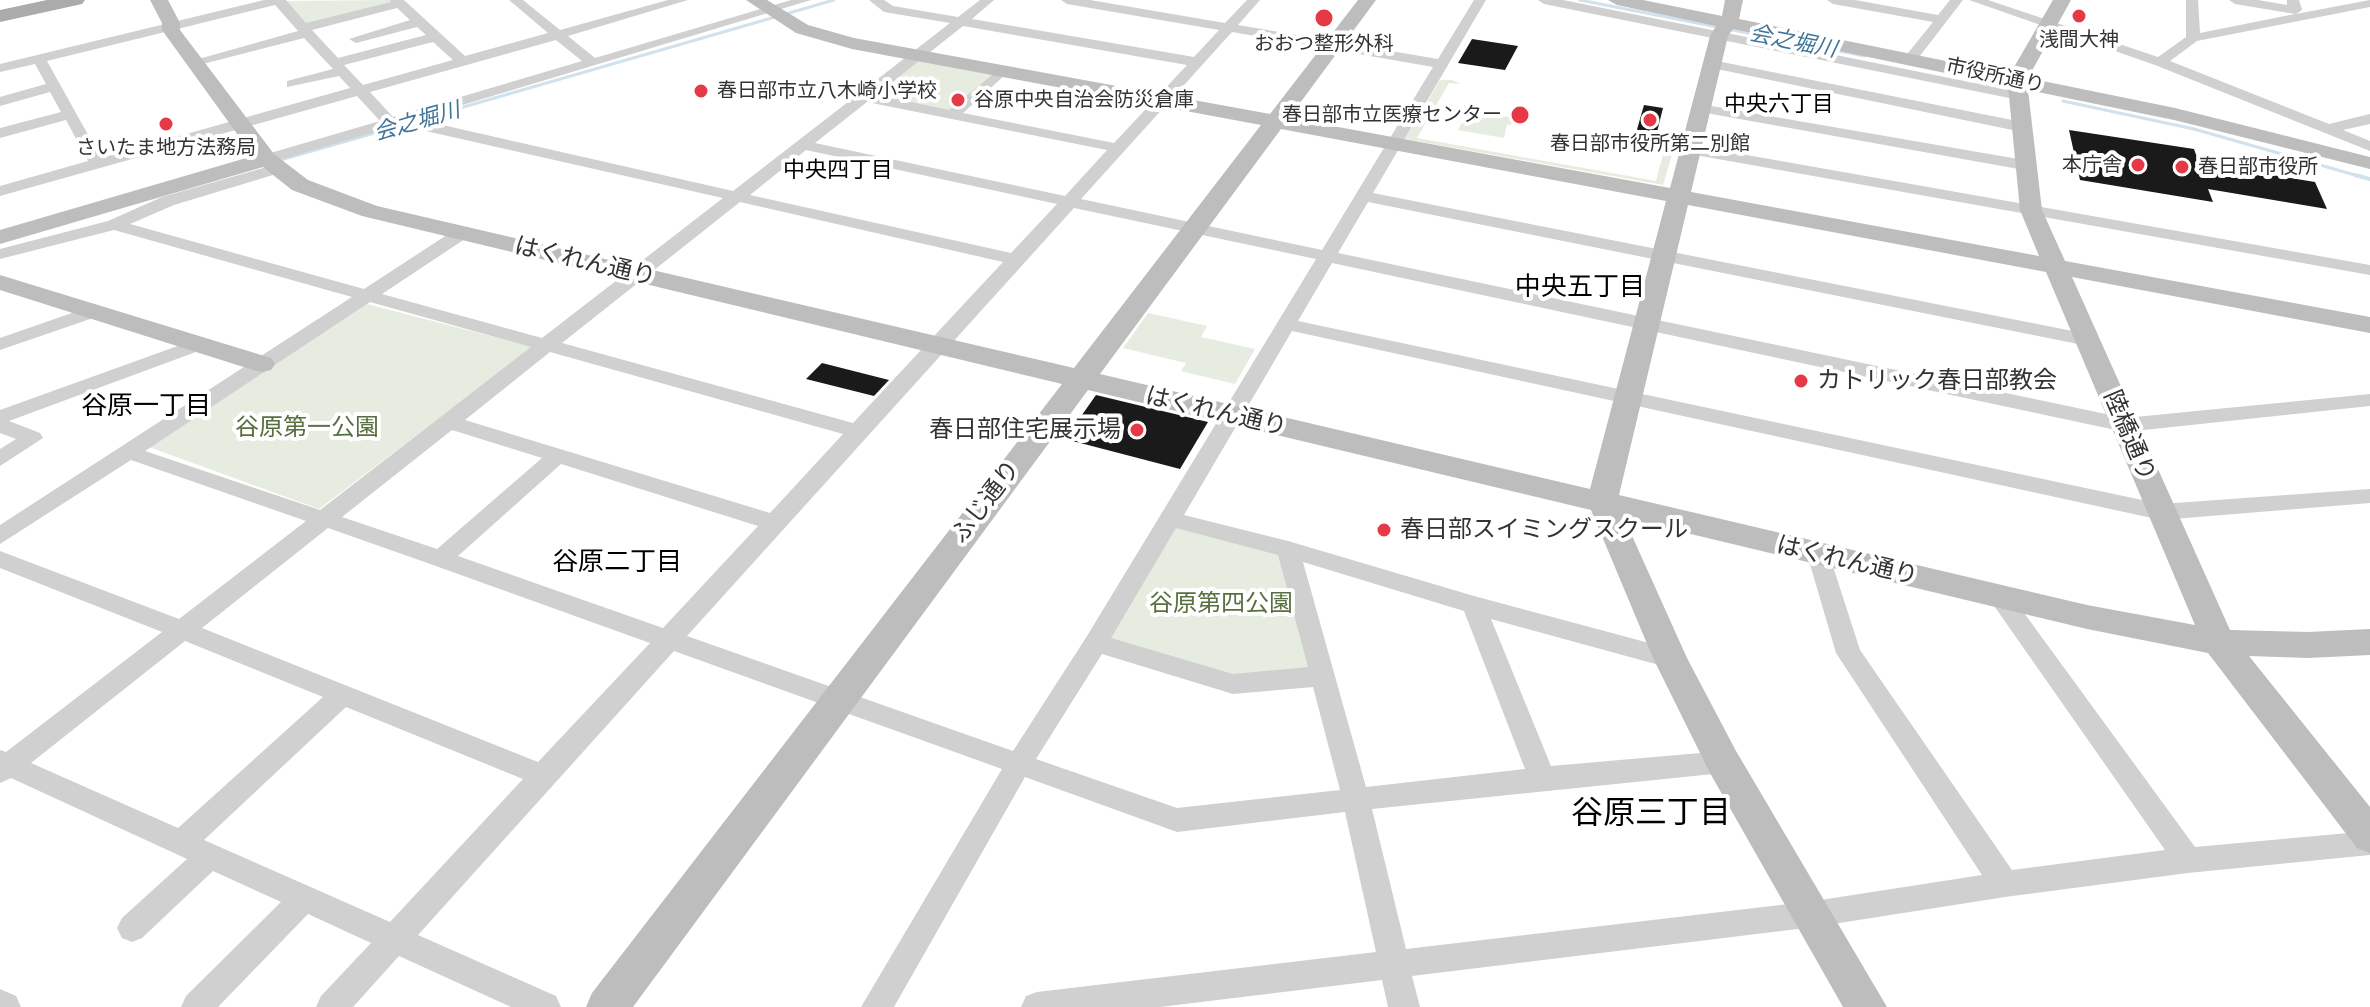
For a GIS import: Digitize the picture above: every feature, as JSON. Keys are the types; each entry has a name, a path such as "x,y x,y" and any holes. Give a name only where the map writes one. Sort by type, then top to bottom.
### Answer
{"main road":[{"path":"0,16 75,0"}],"street":[{"name":"はくれん通り","path":"159,0 170,27 271,164 300,185 340,202 2087,617 2219,642 2308,645 2370,642"},
{"path":"0,68 278,0 360,91 402,122 1013,259"},
{"path":"515,0 593,63"},
{"path":"634,0 648,10"},
{"path":"0,191 682,0"},
{"path":"755,0 778,15 829,38 917,56 2370,325"},
{"path":"0,254 114,225 168,201 271,164 593,63 778,15 805,0"},
{"path":"875,0 889,9 1196,62"},
{"path":"545,1007 183,842 3,766 182,630 988,0"},
{"path":"1067,0 1442,64"},
{"path":"332,1007 860,432 1013,259 1254,0"},
{"name":"ふじ通り","path":"607,1007 1367,0"},
{"path":"877,1007 1018,765 1096,643 1480,0"},
{"path":"1544,0 1721,36 2018,89 2047,22 2062,0"},
{"name":"市役所通り","path":"1617,0 1721,36 1911,58 2018,89 2223,125 2370,163"},
{"path":"1734,0 1700,108 1602,502 1670,658 1723,762 1866,1007"},
{"path":"1833,0 1940,19"},
{"path":"1911,58 1957,0"},
{"path":"1975,0 2160,62 2370,146"},
{"path":"2192,0 2193,38"},
{"path":"2235,0 2298,9"},
{"path":"195,62 400,1 462,61"},
{"path":"2160,62 2193,38 2298,9 2370,3"},
{"path":"356,39 419,22"},
{"path":"1721,36 2022,127"},
{"path":"292,84 435,37"},
{"path":"39,58 97,164"},
{"path":"952,115 1000,72"},
{"path":"0,102 54,86"},
{"name":"陸橋通り","path":"2018,89 2031,210 2219,642 2370,836"},
{"path":"863,97 1118,148"},
{"path":"1700,108 2024,165"},
{"path":"0,133 68,115"},
{"path":"2328,129 2370,119"},
{"path":"802,145 2125,425 2370,400"},
{"path":"1690,150 2370,270"},
{"path":"0,237 271,164"},
{"path":"1365,196 2088,340"},
{"path":"114,225 860,432"},
{"path":"0,536 462,233"},
{"path":"5,287 262,364"},
{"path":"0,344 92,312"},
{"path":"1288,324 2161,512 2366,501"},
{"path":"0,417 197,345"},
{"path":"449,422 775,523"},
{"path":"0,425 33,438 0,459"},
{"path":"128,452 441,559 1177,820 1542,778 1723,762"},
{"path":"441,559 558,455"},
{"path":"1170,519 1288,549 1474,605 1670,658"},
{"path":"1288,549 1356,799 1404,1007"},
{"path":"1818,554 1848,653 2005,884"},
{"path":"0,559 543,776"},
{"path":"2000,597 2188,860"},
{"path":"1474,605 1542,778"},
{"path":"1096,643 1233,684 1322,676"},
{"path":"183,842 342,695"},
{"path":"1037,1007 1392,962 1814,914 2188,860 2370,843"},
{"path":"132,928 210,855"},
{"path":"197,1007 304,899"},
{"path":"0,1004 5,1007"}],"green space":[{"path":"390,0 394,4 308,25 285,1"},
{"path":"918,61 992,74 948,111 874,96"},
{"path":"1440,80 1461,84 1449,83 1417,138 1656,181 1665,147 1674,148 1663,185 1405,139"},
{"path":"1468,110 1514,118 1511,125 1507,124 1504,138 1458,130"},
{"name":"谷原第一公園","path":"367,304 533,347 319,509 149,447"},
{"path":"1148,313 1207,326 1201,337 1255,349 1235,384 1181,371 1186,363 1123,348"},
{"name":"谷原第四公園","path":"1174,525 1284,552 1316,671 1232,676 1106,638"}],"building":[{"path":"1472,39 1518,46 1505,70 1458,63"},
{"name":"春日部市役所第二別館","path":"1644,105 1663,108 1656,136 1636,133"},
{"name":"本庁舎","path":"2069,130 2194,149 2199,163 2315,182 2327,209 2208,189 2213,202 2080,180"},
{"path":"822,363 889,380 874,396 806,379"},
{"name":"春日部住宅展示場","path":"1096,395 1208,422 1180,469 1065,439"}],"waterway":[{"name":"会之堀川","path":"415,121 834,0"},
{"name":"会之堀川","path":"1580,0 1865,56"},
{"name":"会之堀川","path":"2063,101 2194,129 2355,175"},
{"name":"会之堀川","path":"277,161 406,124"},
{"name":"会之堀川","path":"2355,175 2370,179"},
{"name":"会之堀川","path":"2355,175 2362,177"}],"place":[{"name":"浅間大神","path":"2079,16"},
{"name":"おおつ整形外科","path":"1324,18"},
{"name":"春日部市立八木崎小学校","path":"701,91"},
{"name":"谷原中央自治会防災倉庫","path":"958,100"},
{"name":"春日部市立医療センター","path":"1520,115"},
{"name":"春日部市役所第二別館","path":"1650,120"},
{"name":"さいたま地方法務局","path":"166,124"},
{"name":"本庁舎","path":"2138,165"},
{"name":"春日部市役所","path":"2182,167"},
{"name":"カトリック春日部教会","path":"1801,381"},
{"name":"春日部住宅展示場","path":"1137,430"},
{"name":"春日部スイミングスクール","path":"1384,530"}],"district":[{"name":"中央六丁目","path":"1779,105"},
{"name":"中央四丁目","path":"838,171"},
{"name":"中央五丁目","path":"1580,288"},
{"name":"谷原一丁目","path":"146,407"},
{"name":"谷原二丁目","path":"617,563"},
{"name":"谷原三丁目","path":"1651,814"}]}
